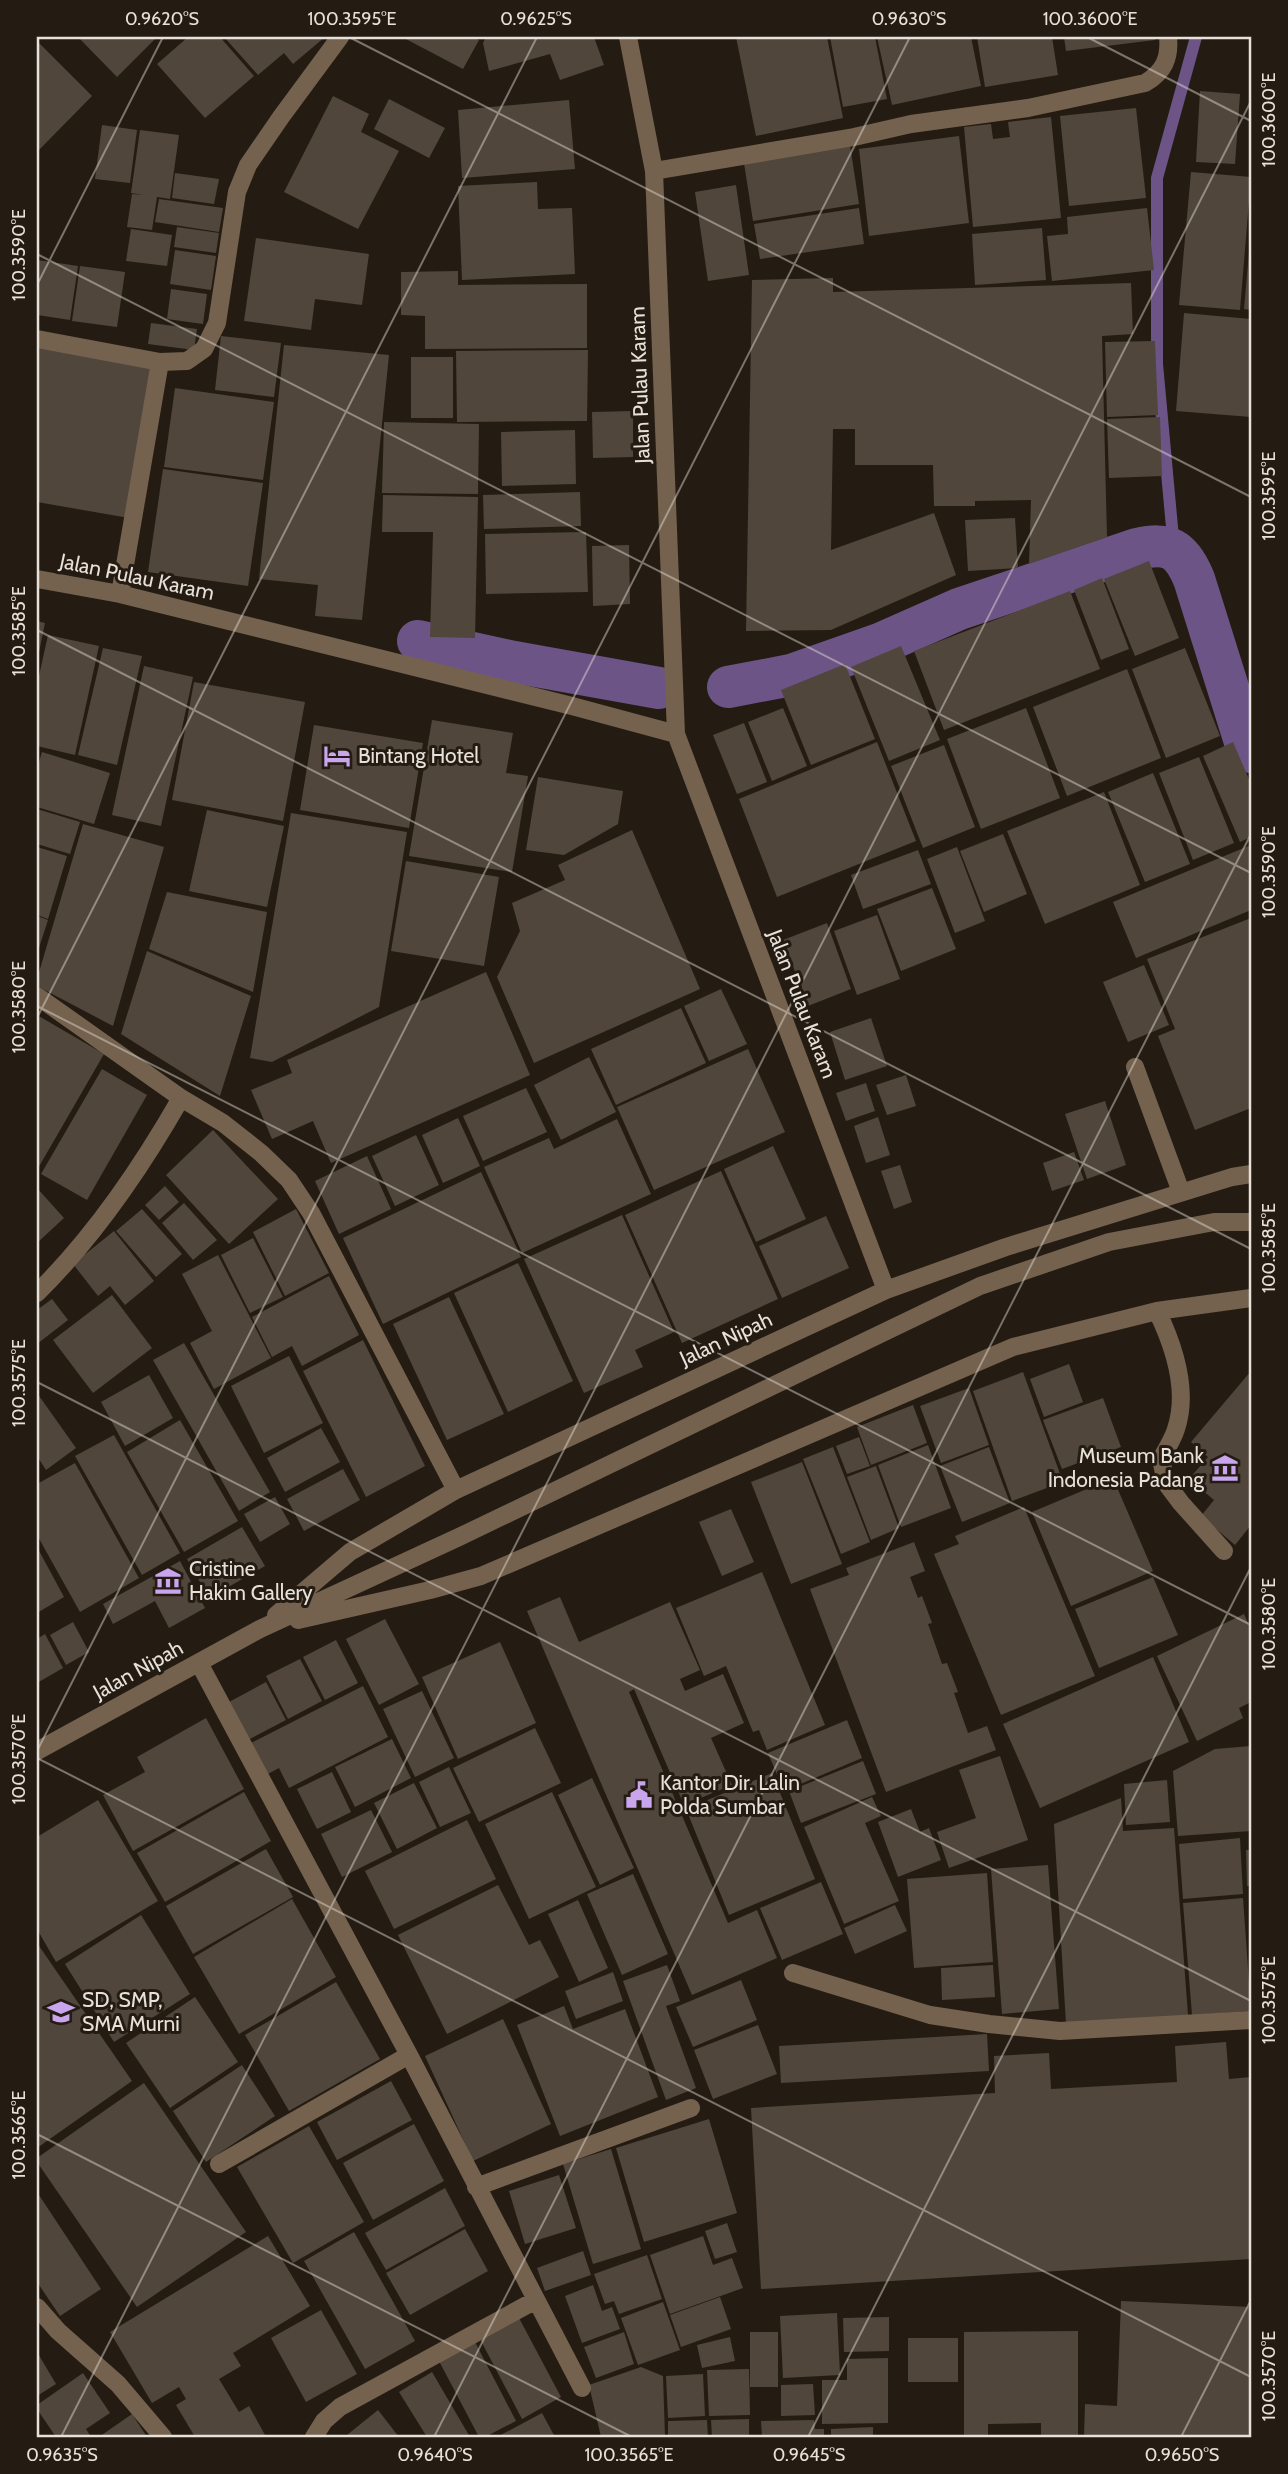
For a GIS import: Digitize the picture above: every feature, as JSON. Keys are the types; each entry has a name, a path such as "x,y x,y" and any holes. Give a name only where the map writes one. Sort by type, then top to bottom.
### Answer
{"street":[{"path":"37,339 160,362 187,360 204,349 217,323 237,192 248,165 340,37"},
{"name":"Jalan Pulau Karam","path":"628,37 654,171 676,734 886,1290"},
{"path":"654,171 855,137 911,124 1028,108 1144,83 1160,72 1166,62 1168,37"},
{"path":"120,594 160,362"},
{"name":"Jalan Pulau Karam","path":"37,579 120,594 676,734"},
{"path":"37,996 181,1098 223,1123 261,1153 289,1180 311,1213 456,1490"},
{"path":"1135,1067 1181,1192"},
{"path":"39,1284 114,1204 154,1146 181,1098"},
{"name":"Jalan Nipah","path":"260,1629 350,1552 456,1490 886,1290 1006,1247 1181,1192 1251,1174"},
{"name":"Jalan Nipah","path":"37,1751 260,1629 459,1537 980,1286 1109,1242 1214,1222 1251,1222"},
{"name":"Jalan Nipah","path":"260,1629 481,1576 1013,1347 1157,1311 1251,1298"},
{"path":"1157,1311 1170,1339 1181,1387 1176,1429 1161,1459 1166,1483 1224,1551"},
{"path":"199,1663 409,2055 582,2388"},
{"path":"793,1973 929,2015 1001,2025 1060,2031 1251,2020"},
{"path":"219,2164 409,2055"},
{"path":"476,2187 691,2108"},
{"path":"314,2437 324,2421 340,2407 536,2300"},
{"path":"37,2307 58,2331 118,2384 163,2437"}],"building":[{"path":"78,37 157,37 117,77"},
{"path":"188,37 220,37 254,76 205,118 157,64"},
{"path":"224,37 325,37 293,64 284,53 258,75"},
{"path":"402,37 473,37 479,40 463,69"},
{"path":"486,37 594,37 604,65 560,80 550,54 489,71 483,43"},
{"path":"736,37 827,37 843,118 756,136"},
{"path":"830,37 875,37 887,99 843,107"},
{"path":"877,37 971,37 981,86 892,105"},
{"path":"977,37 1052,37 1058,75 985,87"},
{"path":"1064,37 1155,37 1155,40 1066,51"},
{"path":"37,41 92,96 37,152"},
{"path":"1200,91 1240,94 1235,164 1196,162"},
{"path":"333,96 369,114 361,132 399,151 358,229 284,192"},
{"path":"389,99 445,128 429,158 374,129"},
{"path":"569,100 575,169 462,178 458,110"},
{"path":"1136,108 1146,198 1069,206 1060,116"},
{"path":"1051,117 1061,218 973,227 964,127 991,124 993,139 1010,137 1008,122"},
{"path":"102,125 137,130 130,183 95,179"},
{"path":"140,130 179,135 170,199 157,197 152,230 127,227 132,194 144,195 131,193"},
{"path":"959,136 969,223 869,236 859,149"},
{"path":"850,145 859,204 753,221 744,163"},
{"path":"1191,172 1251,177 1240,310 1179,305"},
{"path":"175,173 219,179 214,204 172,198"},
{"path":"537,182 538,209 572,208 575,274 462,280 458,186"},
{"path":"736,185 749,275 708,281 695,192"},
{"path":"159,199 223,208 219,232 155,222"},
{"path":"859,208 864,244 760,259 754,224"},
{"path":"1147,208 1154,270 1052,281 1047,236 1068,234 1067,217"},
{"path":"177,227 219,233 216,253 174,247"},
{"path":"1042,228 1046,280 975,285 972,234"},
{"path":"131,229 172,235 167,266 126,261"},
{"path":"256,238 369,254 362,305 315,299 311,330 244,321"},
{"path":"175,250 216,256 211,290 170,284"},
{"path":"1251,252 1251,310 1244,309"},
{"path":"37,260 78,266 70,320 37,315"},
{"path":"80,266 125,272 117,327 72,321"},
{"path":"458,271 458,285 587,284 587,348 425,349 425,316 401,315 401,272"},
{"path":"833,278 833,292 1131,283 1133,334 1102,336 1107,537 1029,564 1031,500 975,501 975,506 934,506 933,465 855,465 855,429 833,429 831,550 934,513 956,575 831,630 746,631 752,280"},
{"path":"171,289 207,294 203,324 167,319"},
{"path":"1184,313 1251,319 1251,417 1176,411"},
{"path":"151,323 197,329 194,350 148,344"},
{"path":"221,336 281,343 274,397 215,390"},
{"path":"1155,341 1158,415 1107,417 1105,342"},
{"path":"37,345 155,365 129,518 37,502"},
{"path":"284,345 389,355 362,620 315,616 318,585 259,579"},
{"path":"588,350 587,421 457,422 456,351"},
{"path":"411,357 453,357 453,418 411,418"},
{"path":"175,388 274,402 263,480 164,467"},
{"path":"633,411 633,457 593,458 592,412"},
{"path":"1160,417 1162,476 1109,478 1107,419"},
{"path":"384,422 479,424 478,494 382,493"},
{"path":"575,430 576,484 502,486 501,432"},
{"path":"163,469 263,483 248,586 148,572"},
{"path":"580,492 581,526 484,529 483,495"},
{"path":"383,495 478,497 475,638 430,637 433,532 382,532"},
{"path":"1015,518 1018,568 968,571 965,520"},
{"path":"586,532 588,592 486,594 485,534"},
{"path":"629,545 630,604 593,606 592,546"},
{"path":"1149,561 1179,638 1135,656 1104,579"},
{"path":"1102,578 1129,649 1101,660 1074,590"},
{"path":"1070,591 1100,669 944,730 914,651"},
{"path":"37,621 45,623 38,657 37,657"},
{"path":"48,635 99,646 75,755 37,746 37,685"},
{"path":"901,646 940,740 889,761 851,667"},
{"path":"103,648 142,656 117,765 78,755"},
{"path":"1185,648 1220,736 1166,758 1132,669"},
{"path":"845,664 875,739 811,765 781,690"},
{"path":"144,666 193,677 161,826 112,815"},
{"path":"1127,669 1161,758 1067,796 1033,707"},
{"path":"194,682 305,702 283,821 172,800"},
{"path":"783,708 807,766 772,781 748,722"},
{"path":"1026,708 1060,798 981,829 947,739"},
{"path":"432,720 513,733 506,773 528,776 512,872 409,856"},
{"path":"744,723 767,782 737,794 713,735"},
{"path":"314,725 423,743 409,828 300,810"},
{"path":"877,742 916,841 777,897 739,799"},
{"path":"1233,742 1251,784 1251,837 1240,842 1203,756"},
{"path":"944,745 975,827 923,848 891,766"},
{"path":"42,752 110,773 94,824 37,807 37,768"},
{"path":"1199,757 1234,843 1193,860 1159,773"},
{"path":"1153,773 1190,864 1145,882 1108,792"},
{"path":"538,777 623,791 618,824 564,855 526,850"},
{"path":"1104,792 1140,885 1045,924 1007,831"},
{"path":"37,809 80,822 70,854 37,844"},
{"path":"207,810 284,826 267,907 189,891"},
{"path":"291,813 407,832 379,1007 272,1062 250,1058"},
{"path":"83,824 164,847 113,1026 37,986"},
{"path":"632,830 700,989 534,1063 497,977 520,931 512,903 565,880 558,865"},
{"path":"1003,834 1027,894 984,912 960,851"},
{"path":"1251,845 1251,910 1136,958 1113,902"},
{"path":"37,847 67,856 48,919 37,915"},
{"path":"957,847 985,921 955,933 927,859"},
{"path":"918,850 931,884 863,909 851,875"},
{"path":"406,861 499,877 484,966 391,951"},
{"path":"932,888 956,949 901,971 877,909"},
{"path":"167,892 267,912 253,992 149,949"},
{"path":"877,915 900,979 857,995 834,931"},
{"path":"37,916 48,920 37,954"},
{"path":"1251,918 1251,1108 1195,1130 1158,1036 1175,1029 1147,959"},
{"path":"827,923 851,989 808,1006 783,940"},
{"path":"147,951 251,996 220,1096 121,1034"},
{"path":"1144,965 1169,1025 1128,1042 1103,982"},
{"path":"486,972 530,1075 331,1163 313,1121 272,1139 251,1090 292,1073 287,1060"},
{"path":"721,989 747,1044 709,1061 684,1006"},
{"path":"681,1008 706,1063 616,1105 591,1049"},
{"path":"37,1015 104,1054 37,1170"},
{"path":"871,1018 887,1066 845,1080 830,1032"},
{"path":"748,1049 785,1132 654,1190 617,1107"},
{"path":"589,1057 616,1112 561,1140 534,1085"},
{"path":"102,1069 147,1095 87,1200 41,1174"},
{"path":"906,1075 916,1106 887,1115 876,1085"},
{"path":"866,1083 875,1111 846,1121 836,1093"},
{"path":"526,1088 547,1132 483,1161 463,1116"},
{"path":"1105,1101 1126,1165 1087,1179 1065,1114"},
{"path":"878,1117 890,1155 866,1163 854,1126"},
{"path":"458,1118 480,1166 443,1183 422,1135"},
{"path":"617,1119 651,1194 522,1253 484,1167 549,1138 554,1149"},
{"path":"213,1130 278,1199 229,1244 166,1175"},
{"path":"416,1135 439,1185 395,1206 372,1156"},
{"path":"773,1146 806,1219 756,1242 724,1169"},
{"path":"1074,1152 1084,1180 1052,1191 1043,1163"},
{"path":"367,1156 391,1209 339,1234 315,1181"},
{"path":"900,1165 912,1202 894,1209 881,1171"},
{"path":"721,1171 778,1299 682,1343 625,1215"},
{"path":"481,1172 521,1257 383,1324 343,1238"},
{"path":"165,1186 179,1202 159,1220 145,1205"},
{"path":"37,1188 64,1218 37,1243"},
{"path":"184,1203 217,1240 193,1260 162,1223"},
{"path":"142,1209 182,1254 156,1277 116,1231"},
{"path":"296,1209 329,1273 285,1296 253,1232"},
{"path":"622,1215 674,1332 635,1350 643,1367 584,1393 524,1259"},
{"path":"826,1216 849,1268 782,1298 759,1246"},
{"path":"114,1231 154,1281 125,1305 110,1286 98,1296 73,1264"},
{"path":"253,1238 283,1297 250,1313 221,1255"},
{"path":"218,1255 271,1358 214,1389 190,1343 212,1331 182,1274"},
{"path":"518,1263 573,1381 508,1412 454,1293"},
{"path":"329,1276 359,1335 302,1366 292,1346 272,1357 252,1317"},
{"path":"112,1295 152,1348 93,1393 53,1340"},
{"path":"449,1297 504,1414 447,1440 393,1324"},
{"path":"52,1299 68,1320 37,1344 37,1310"},
{"path":"363,1340 425,1466 366,1497 303,1371"},
{"path":"184,1343 270,1492 239,1511 153,1360"},
{"path":"289,1356 323,1423 264,1453 231,1386"},
{"path":"1069,1364 1083,1402 1044,1417 1030,1379"},
{"name":"Museum Bank Indonesia Padang","path":"1251,1371 1251,1525 1235,1545 1201,1516 1214,1500 1189,1479 1208,1457 1191,1442"},
{"path":"1023,1372 1063,1482 1012,1501 973,1391"},
{"path":"149,1375 173,1418 125,1446 101,1402"},
{"path":"969,1388 989,1445 941,1463 920,1406"},
{"path":"37,1393 76,1448 46,1470 37,1456"},
{"path":"1103,1398 1121,1447 1062,1469 1043,1420"},
{"path":"913,1405 927,1443 871,1465 857,1427"},
{"path":"180,1420 238,1521 184,1552 127,1452"},
{"path":"321,1428 340,1462 285,1492 267,1458"},
{"path":"114,1435 180,1553 142,1575 75,1456"},
{"path":"859,1437 870,1466 847,1474 836,1446"},
{"path":"928,1445 951,1508 901,1527 878,1465"},
{"path":"833,1447 870,1542 841,1554 803,1459"},
{"path":"989,1447 1010,1503 962,1522 940,1466"},
{"path":"802,1462 842,1564 791,1584 751,1482"},
{"path":"75,1463 139,1578 80,1612 37,1535 37,1484"},
{"path":"876,1466 899,1528 871,1540 847,1477"},
{"path":"343,1469 360,1500 304,1531 287,1499"},
{"path":"1113,1478 1153,1571 1071,1606 1032,1512"},
{"path":"275,1497 290,1524 260,1542 244,1514"},
{"path":"1024,1507 1095,1676 1001,1715 934,1554 959,1544 955,1536"},
{"path":"731,1509 754,1562 722,1576 699,1522"},
{"path":"242,1527 265,1566 209,1598 187,1559"},
{"path":"914,1542 925,1571 910,1577 918,1598 922,1596 932,1623 928,1624 942,1664 947,1663 958,1692 954,1693 968,1733 987,1726 996,1750 886,1792 810,1589 849,1575 846,1568"},
{"path":"37,1547 64,1597 37,1613"},
{"name":"Cristine Hakim Gallery","path":"180,1561 205,1608 169,1628 155,1601 113,1624 103,1604"},
{"name":"Kantor Dir. Lalin Polda Sumbar","path":"762,1572 825,1725 767,1750 759,1730 753,1732 726,1666 704,1676 676,1608"},
{"path":"1153,1577 1178,1635 1099,1668 1075,1609"},
{"name":"Kantor Dir. Lalin Polda Sumbar","path":"560,1597 579,1642 670,1602 700,1670 680,1679 685,1691 723,1674 744,1723 711,1738 732,1785 684,1805 634,1689 629,1692 728,1923 757,1910 777,1958 692,1995 527,1611"},
{"path":"1244,1614 1251,1630 1251,1702 1239,1708 1243,1718 1197,1741 1157,1656"},
{"path":"385,1619 419,1684 379,1705 346,1639"},
{"path":"73,1622 89,1652 66,1665 50,1635"},
{"path":"45,1634 63,1668 37,1683 37,1639"},
{"path":"336,1640 358,1683 325,1700 303,1657"},
{"path":"500,1642 536,1723 458,1759 422,1677"},
{"path":"1153,1657 1189,1742 1040,1808 1003,1724"},
{"path":"300,1659 322,1701 288,1719 266,1676"},
{"path":"266,1682 286,1720 248,1740 229,1702"},
{"path":"363,1686 388,1737 289,1788 279,1768 266,1775 251,1743"},
{"path":"422,1691 454,1758 415,1777 383,1709"},
{"path":"206,1718 244,1789 133,1851 103,1795 145,1772 137,1757"},
{"name":"Kantor Dir. Lalin Polda Sumbar","path":"847,1720 862,1758 784,1791 768,1753"},
{"path":"535,1728 561,1783 479,1822 453,1768"},
{"path":"392,1739 411,1778 355,1807 335,1767"},
{"path":"1251,1746 1251,1831 1178,1836 1173,1771 1215,1749"},
{"path":"1000,1756 1028,1840 949,1868 937,1832 976,1818 959,1770"},
{"name":"Kantor Dir. Lalin Polda Sumbar","path":"863,1761 876,1794 801,1823 789,1791"},
{"path":"449,1767 471,1813 440,1827 419,1782"},
{"path":"332,1772 351,1812 317,1829 297,1789"},
{"name":"Kantor Dir. Lalin Polda Sumbar","path":"772,1773 815,1879 729,1915 686,1809"},
{"path":"592,1778 634,1868 600,1885 558,1795"},
{"path":"1167,1780 1170,1822 1126,1825 1124,1784"},
{"path":"414,1783 437,1828 397,1849 374,1803"},
{"path":"244,1792 271,1841 165,1902 137,1853"},
{"path":"552,1792 596,1887 529,1919 485,1824"},
{"name":"Kantor Dir. Lalin Polda Sumbar","path":"872,1797 881,1816 865,1823 899,1901 844,1924 804,1827"},
{"path":"1121,1798 1123,1831 1174,1828 1188,2015 1066,2024 1054,1824"},
{"path":"98,1800 158,1901 56,1962 37,1929 37,1837"},
{"path":"911,1809 920,1832 929,1828 941,1860 898,1877 878,1822"},
{"path":"371,1810 392,1852 342,1877 321,1834"},
{"path":"467,1820 496,1879 394,1929 365,1871"},
{"path":"1240,1838 1243,1894 1183,1899 1179,1844"},
{"path":"266,1849 293,1897 193,1954 166,1906"},
{"path":"1246,1850 1251,1850 1251,1886 1247,1886"},
{"path":"1048,1865 1059,2009 1002,2014 991,1869"},
{"path":"987,1873 993,1962 914,1968 907,1879"},
{"path":"633,1874 668,1954 622,1975 587,1894"},
{"path":"821,1882 843,1934 782,1960 760,1908"},
{"path":"498,1885 529,1945 540,1940 559,1977 447,2034 398,1935"},
{"path":"1243,1898 1251,2011 1192,2015 1183,1903"},
{"path":"292,1899 336,1977 239,2034 194,1957"},
{"path":"578,1900 608,1968 579,1982 548,1914"},
{"path":"895,1905 907,1931 855,1954 844,1928"},
{"path":"141,1915 190,1994 114,2042 65,1964"},
{"name":"SD, SMP, SMA Murni","path":"37,1943 132,2081 37,2148"},
{"path":"667,1965 680,2001 666,2006 696,2088 666,2100 623,1981"},
{"path":"993,1965 995,1997 942,2000 941,1968"},
{"path":"613,1972 623,2001 576,2019 565,1991"},
{"path":"741,1980 757,2020 693,2047 676,2007"},
{"path":"336,1982 380,2059 289,2111 245,2035"},
{"path":"195,1997 238,2062 170,2108 126,2043"},
{"path":"564,2006 573,2029 625,2009 658,2097 560,2136 517,2025"},
{"path":"503,2019 551,2124 473,2161 425,2056"},
{"path":"758,2025 777,2074 713,2099 694,2050"},
{"path":"987,2034 989,2071 781,2083 779,2046"},
{"path":"1226,2042 1229,2079 1251,2077 1251,2259 761,2289 751,2108 995,2093 994,2056 1049,2053 1051,2089 1177,2082 1175,2046"},
{"path":"242,2065 275,2116 206,2162 173,2111"},
{"path":"391,2081 412,2120 337,2160 317,2122"},
{"path":"144,2083 246,2232 137,2307 37,2162 37,2158"},
{"path":"709,2119 737,2213 644,2242 616,2148"},
{"path":"414,2124 444,2181 373,2220 343,2163"},
{"path":"309,2126 364,2222 293,2263 237,2167"},
{"path":"611,2149 641,2249 593,2264 563,2164"},
{"path":"559,2175 576,2228 525,2244 509,2191"},
{"path":"445,2188 465,2226 386,2270 365,2233"},
{"path":"37,2192 101,2289 60,2316 37,2282"},
{"path":"727,2223 737,2252 715,2259 705,2231"},
{"path":"465,2229 488,2271 410,2315 386,2273"},
{"path":"354,2232 415,2341 365,2369 304,2261"},
{"path":"268,2236 310,2306 233,2353 241,2366 219,2379 239,2412 249,2406 265,2435 195,2437 176,2405 186,2399 179,2387 152,2403 110,2332"},
{"path":"703,2236 713,2265 732,2258 743,2288 670,2314 650,2255"},
{"path":"583,2251 591,2275 545,2291 537,2268"},
{"path":"647,2255 662,2299 619,2314 614,2301 605,2304 594,2274"},
{"path":"593,2285 602,2311 612,2307 620,2329 582,2343 565,2296"},
{"path":"720,2297 731,2329 681,2347 670,2315"},
{"path":"1121,2301 1251,2307 1251,2437 1084,2437 1085,2404 1117,2406"},
{"path":"663,2302 680,2350 638,2365 621,2318"},
{"path":"321,2310 357,2374 306,2402 271,2338"},
{"path":"837,2313 840,2375 783,2378 780,2316"},
{"path":"889,2317 889,2351 844,2352 843,2318"},
{"path":"519,2318 561,2397 522,2419 480,2339"},
{"path":"1078,2331 1078,2437 1041,2437 1041,2423 988,2424 988,2437 964,2437 964,2332"},
{"path":"624,2332 634,2364 596,2378 584,2347"},
{"path":"750,2332 778,2332 778,2387 750,2387"},
{"path":"730,2337 735,2361 702,2368 697,2345"},
{"path":"908,2338 958,2338 958,2382 908,2382"},
{"path":"475,2342 516,2421 485,2437 479,2437 439,2361"},
{"path":"37,2352 56,2384 37,2396"},
{"path":"888,2358 888,2423 822,2424 822,2380 847,2380 847,2359"},
{"path":"641,2367 663,2376 665,2437 601,2437 589,2385"},
{"path":"749,2369 750,2415 709,2416 707,2370"},
{"path":"432,2372 470,2437 427,2437 399,2392"},
{"path":"83,2373 110,2413 86,2429 91,2437 56,2437 37,2405"},
{"path":"703,2374 705,2416 668,2418 666,2376"},
{"path":"813,2384 815,2415 781,2416 781,2385"},
{"path":"378,2410 399,2437 347,2435"},
{"path":"542,2413 555,2437 497,2437"},
{"path":"132,2414 147,2437 99,2437"},
{"path":"749,2419 749,2437 712,2437 711,2420"},
{"path":"707,2420 708,2437 668,2437 668,2421"},
{"path":"814,2420 815,2429 824,2429 824,2437 762,2437 761,2421"},
{"path":"873,2427 873,2437 831,2437 831,2429"}],"waterway":[{"path":"1174,549 1157,364 1157,178 1196,37"},
{"path":"728,687 791,675 882,643 959,609 1137,549 1158,546 1179,554 1194,579 1246,745 1251,752"},
{"path":"418,641 514,662 659,688"}],"place":[{"name":"Bintang Hotel","path":"337,756"},
{"name":"Museum Bank Indonesia Padang","path":"1225,1468"},
{"name":"Cristine Hakim Gallery","path":"168,1581"},
{"name":"Kantor Dir. Lalin Polda Sumbar","path":"639,1795"},
{"name":"SD, SMP, SMA Murni","path":"61,2012"}]}
